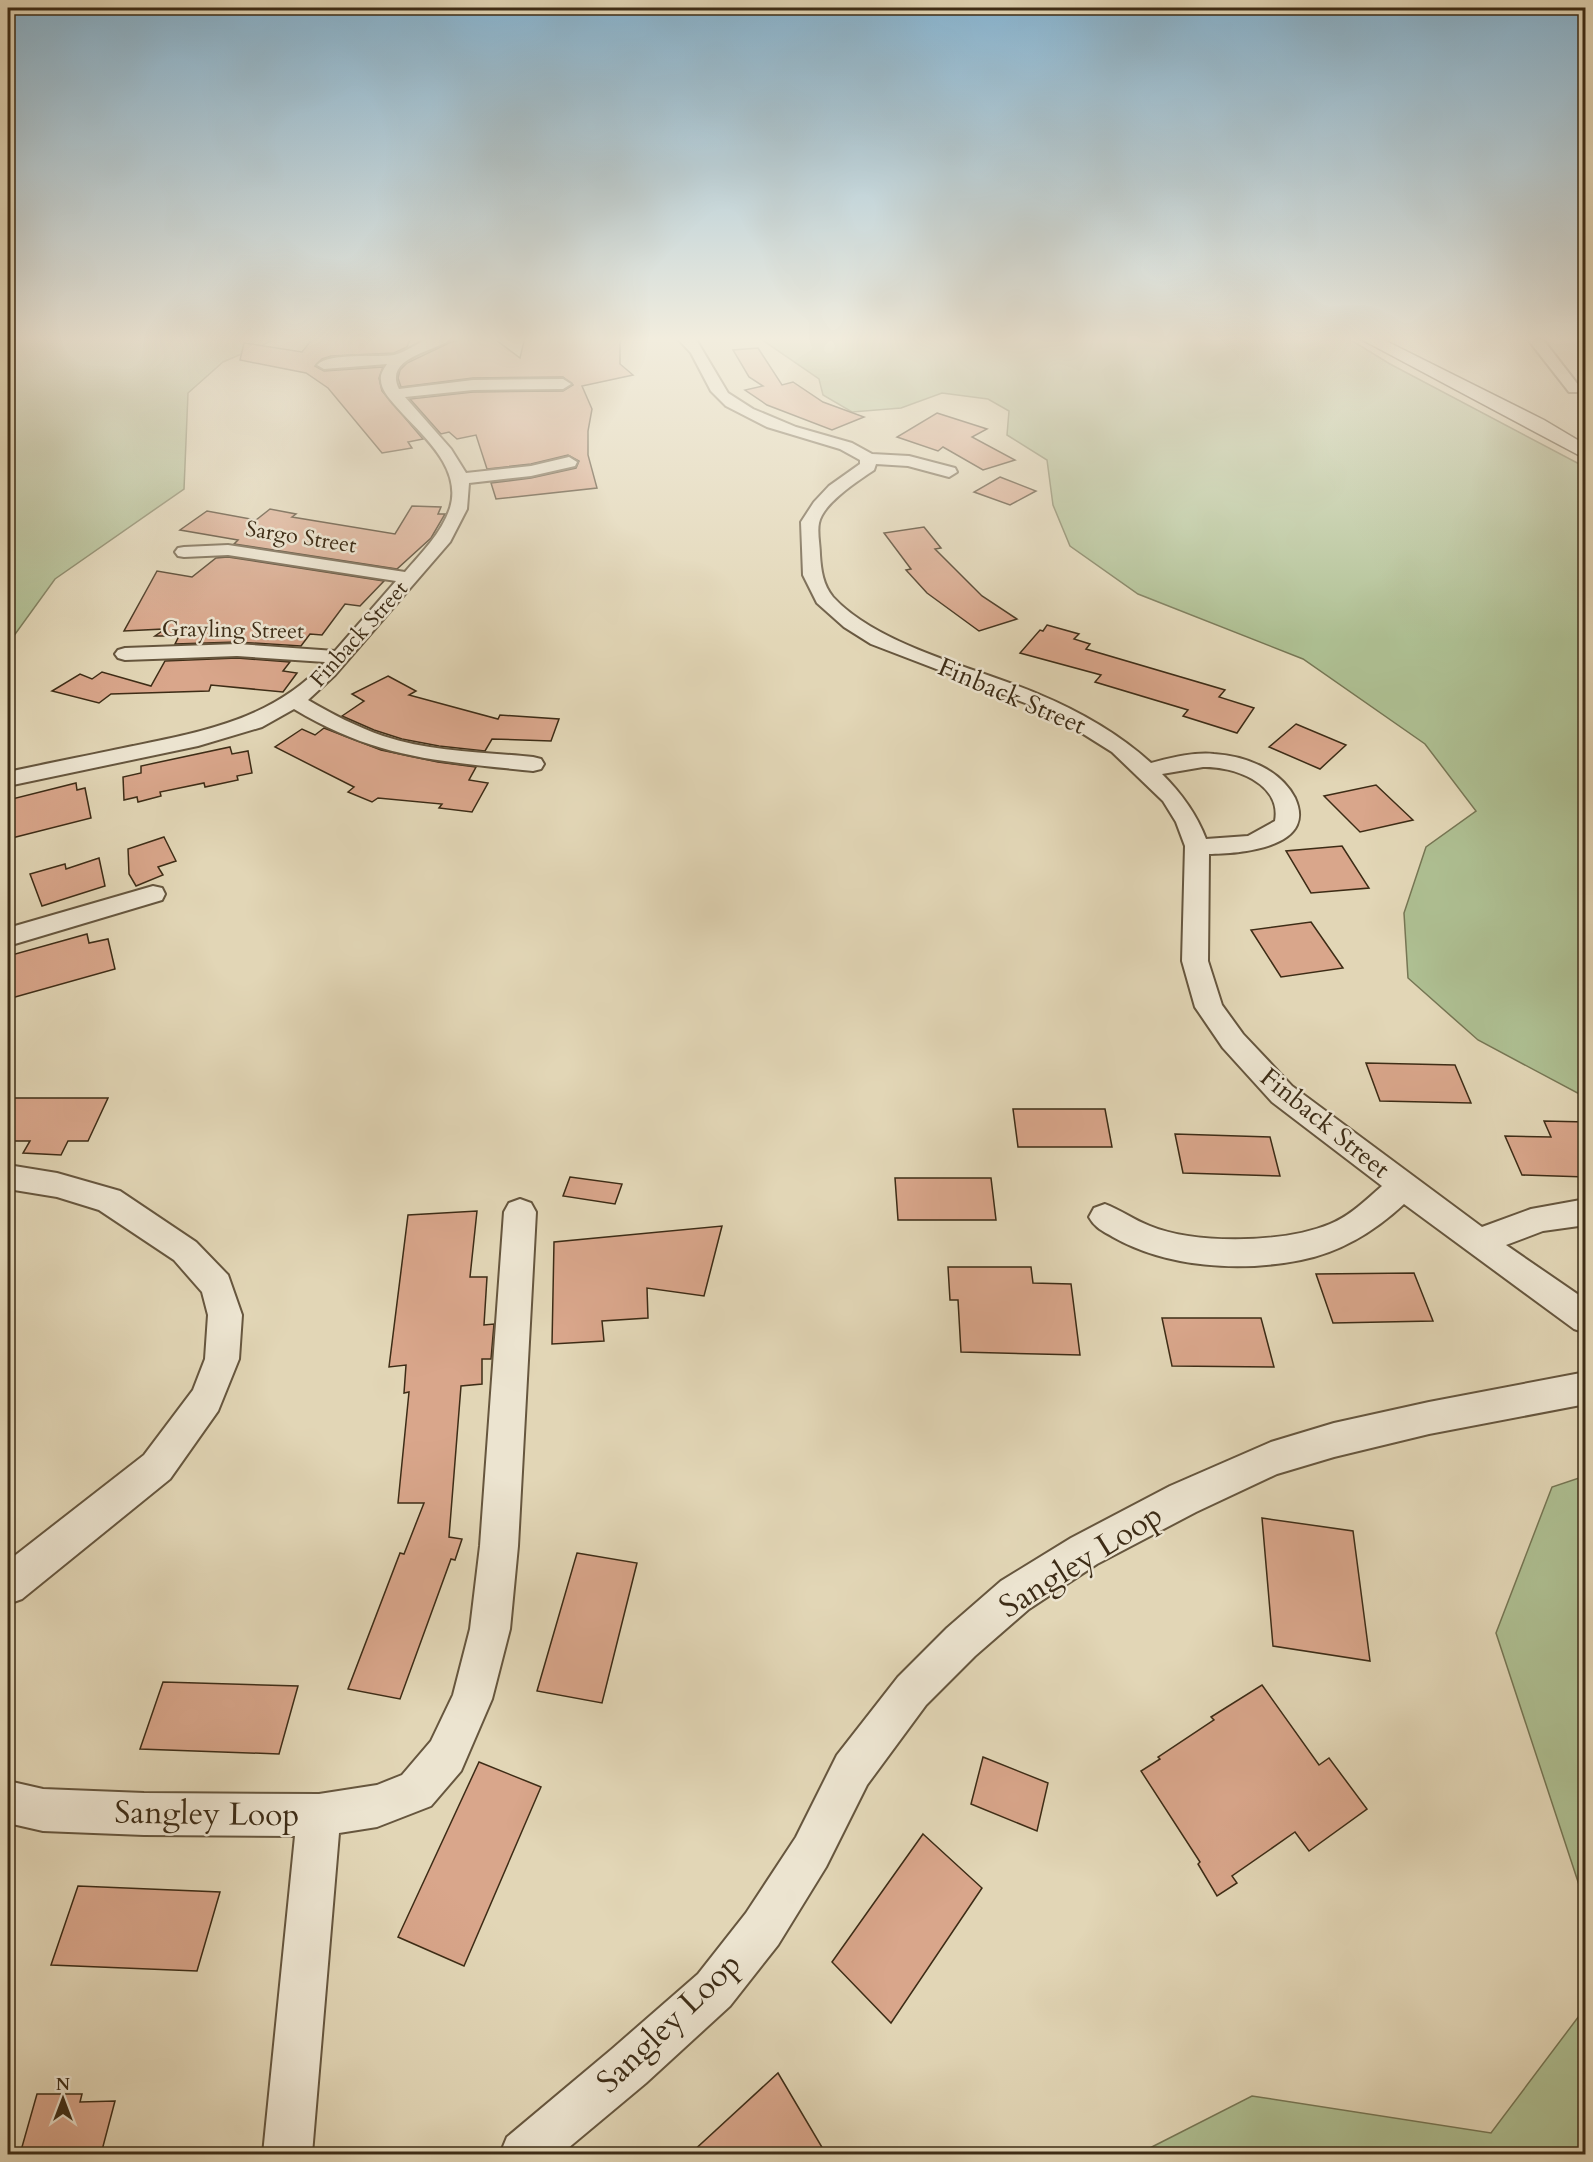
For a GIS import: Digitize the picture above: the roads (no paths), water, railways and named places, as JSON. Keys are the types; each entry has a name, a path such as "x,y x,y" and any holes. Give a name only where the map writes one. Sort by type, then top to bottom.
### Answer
{"street":[{"path":"433,438 453,460 460,479 531,471 569,462"},
{"path":"814,438 860,452 868,459 909,461 949,472"},
{"path":"1561,438 1586,453"},
{"name":"Finback Street","path":"868,459 868,466 835,490 820,506 810,522 812,575 824,599 851,623 878,640 1032,699 1085,725 1120,747 1146,771 1172,797 1188,822 1197,846 1195,961 1209,1007 1233,1041 1282,1094 1479,1243 1586,1319"},
{"name":"Finback Street","path":"8,779 219,733 254,722 307,692 444,538 456,519 461,497 460,479"},
{"name":"Sargo Street","path":"184,552 208,550 244,552 410,578"},
{"name":"Grayling Street","path":"125,654 237,650 340,657"},
{"path":"293,700 348,730 377,741 415,750 533,764"},
{"path":"1146,771 1210,760 1242,765 1263,777 1280,791 1288,808 1286,824 1275,835 1253,843 1222,847 1197,846"},
{"path":"8,937 153,894"},
{"path":"8,1177 57,1185 109,1200 185,1251 217,1286 225,1315 222,1359 206,1400 157,1467 8,1585"},
{"path":"1105,1217 1141,1237 1186,1250 1251,1252 1302,1247 1343,1233 1371,1215 1403,1186"},
{"path":"319,1815 377,1806 416,1791 446,1756 472,1699 490,1629 499,1546 520,1212"},
{"path":"1479,1243 1513,1226 1553,1214 1586,1212"},
{"name":"Sangley Loop","path":"524,2154 629,2066 714,1990 762,1929 811,1852 852,1770 912,1691 961,1642 1015,1595 1084,1551 1183,1499 1271,1459 1334,1440 1429,1418 1586,1388"},
{"name":"Sangley Loop","path":"8,1802 43,1810 110,1813 319,1815 287,2154"}]}
